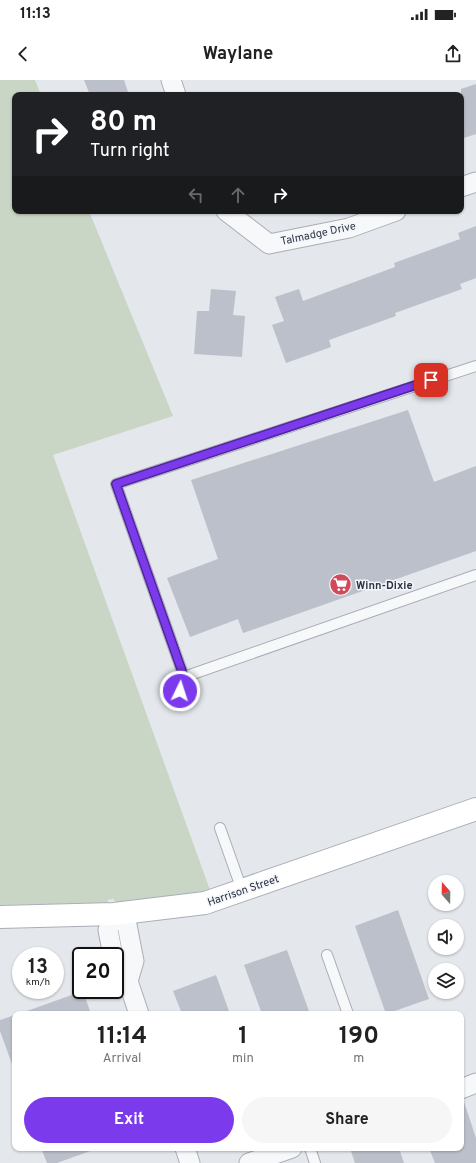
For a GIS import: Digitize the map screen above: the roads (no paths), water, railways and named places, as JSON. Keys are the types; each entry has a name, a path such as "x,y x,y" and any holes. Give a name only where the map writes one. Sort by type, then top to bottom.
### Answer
{"street":[{"path":"171,80 175,92"},
{"path":"464,186 476,182"},
{"name":"Talmadge Drive","path":"230,214 269,244 349,228 388,214"},
{"name":"Harrison Street","path":"0,916 114,914 205,904 476,809"},
{"path":"111,947 108,930 114,914 127,925 134,961 128,981"},
{"path":"124,976 128,981 139,1011"},
{"path":"464,1088 476,1083"},
{"path":"186,1151 190,1163"},
{"path":"249,1163 283,1151"}],"lane":[{"path":"177,705 184,677 116,484 476,366"},
{"path":"184,677 476,575"},
{"path":"220,828 242,890"},
{"path":"327,955 347,1011"},
{"path":"311,1151 315,1163"}],"place":[{"name":"Winn-Dixie","path":"341,585"}]}
